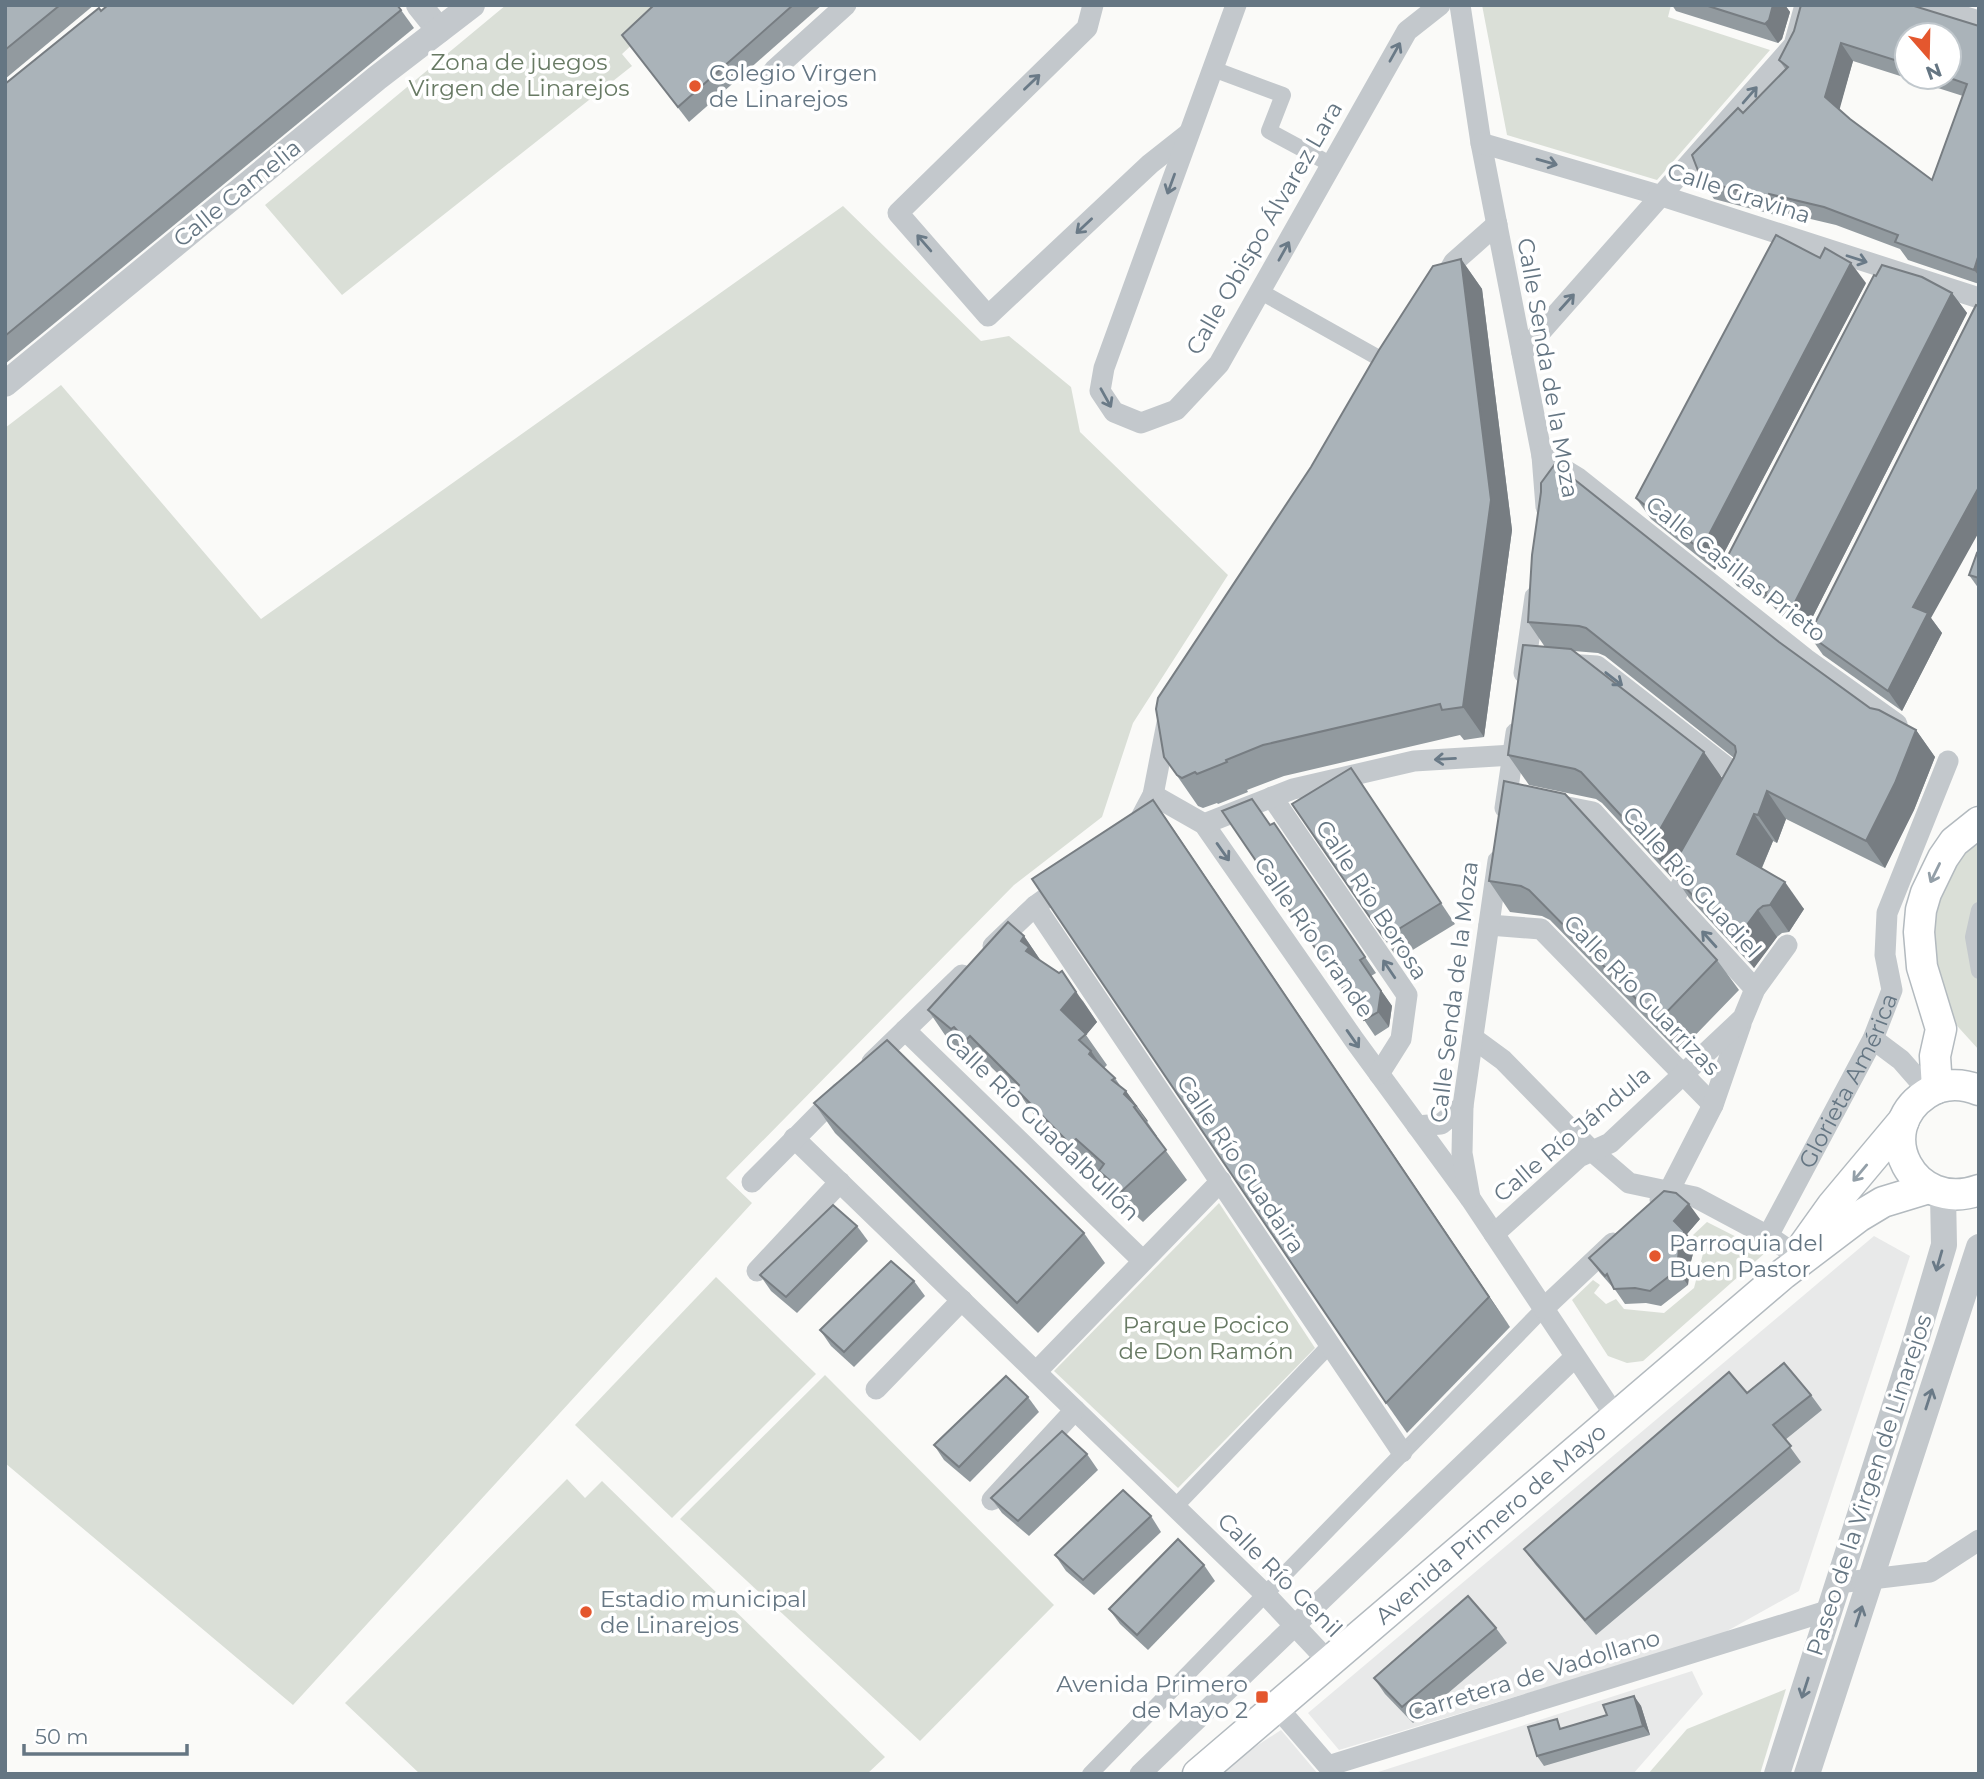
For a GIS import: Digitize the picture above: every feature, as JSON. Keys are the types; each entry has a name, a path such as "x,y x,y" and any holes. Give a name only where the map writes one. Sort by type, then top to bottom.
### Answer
{"main road":[{"name":"Glorieta América","path":"1790,1265 1832,1206 1904,1120 1910,1109 1933,1090 1935,1056 1941,1029 1922,967 1919,932 1921,910 1942,858 1954,842 1979,822"},
{"path":"1933,1090 1959,1085 1979,1090"},
{"path":"1904,1120 1901,1133 1904,1159 1919,1181 1936,1191 1954,1195 1979,1190"},
{"path":"1790,1265 1883,1202 1936,1191"},
{"name":"Avenida Primero de Mayo","path":"1198,1774 1790,1265"}],"street":[{"path":"419,5 439,30"},
{"name":"Calle Camelia","path":"5,384 377,78 472,5"},
{"path":"774,70 846,5"},
{"path":"1093,5 1087,28 898,213 988,316 1150,164 1190,132"},
{"name":"Calle Obispo Álvarez Lara","path":"1236,5 1104,368 1100,391 1114,412 1140,423 1176,410 1219,364 1407,31 1440,5"},
{"name":"Calle Senda de la Moza","path":"1460,5 1481,143 1542,456 1547,517 1545,531"},
{"path":"1522,353 1794,45 1805,5"},
{"path":"1935,7 1979,21"},
{"path":"1213,69 1283,95 1269,131 1332,165"},
{"name":"Calle Gravina","path":"1481,143 1662,196 1783,242 1885,275 1979,299"},
{"path":"1434,297 1454,262 1497,224"},
{"path":"1261,292 1396,360 1380,388"},
{"name":"Calle Casillas Prieto","path":"1542,456 1637,516 1896,724"},
{"path":"1522,688 1539,571"},
{"path":"1526,661 1597,666 1742,779 1728,803"},
{"path":"1121,844 1131,836 1153,795 1167,723 1182,700"},
{"name":"Calle Senda de la Moza","path":"1470,1199 1462,1153 1463,1106 1518,715"},
{"path":"1204,824 1293,789 1414,761 1513,755"},
{"name":"Glorieta América","path":"1768,1236 1873,1038 1892,990 1885,955 1887,913 1948,761"},
{"name":"Calle Río Guadiel","path":"1507,794 1592,812 1755,989"},
{"name":"Calle Río Grande","path":"1153,795 1204,824 1470,1199 1616,1417"},
{"name":"Calle Río Borosa","path":"1272,797 1407,995 1401,1039 1379,1074"},
{"path":"1673,900 1707,839"},
{"path":"752,1182 794,1138 1035,906 1078,875"},
{"name":"Calle Río Guadaira","path":"1035,906 1402,1452"},
{"path":"1979,910 1973,937 1979,971"},
{"name":"Calle Río Guarrizas","path":"1489,925 1541,929 1713,1105"},
{"name":"Calle Río Jándula","path":"1494,1234 1579,1157 1610,1143 1743,1018 1755,989 1787,945"},
{"path":"1650,1209 1669,1191 1713,1105 1743,1018"},
{"name":"Calle Río Guadalbullón","path":"905,1030 1143,1261"},
{"path":"1473,1038 1503,1060 1592,1152 1629,1183 1695,1197 1768,1236 1790,1265"},
{"path":"1873,1038 1902,1059 1933,1090"},
{"path":"1417,1126 1441,1124 1463,1106"},
{"name":"Calle Río Genil","path":"794,1138 1175,1507 1188,1529 1265,1594 1329,1662"},
{"path":"1036,1372 1221,1181"},
{"path":"757,1271 840,1182"},
{"name":"Paseo de la Virgen de Linarejos","path":"1777,1774 1944,1245 1936,1191"},
{"path":"1090,1774 1544,1308 1630,1227"},
{"name":"Paseo de la Virgen de Linarejos","path":"1807,1774 1979,1247"},
{"path":"876,1389 962,1300"},
{"path":"1175,1507 1330,1345"},
{"path":"1140,1774 1575,1357"},
{"path":"992,1500 1075,1410"},
{"path":"1838,1583 1930,1572 1979,1540"},
{"name":"Carretera de Vadollano","path":"1277,1707 1328,1766 1830,1610"}],"shaded area":[{"path":"1874,1236 1910,1256 1799,1591 1720,1635 1339,1750 1308,1713"},
{"path":"1692,1671 1703,1694 1633,1774 1372,1774"},
{"path":"1281,1730 1318,1774 1215,1774 1218,1771"}],"green space":[{"name":"Zona de juegos Virgen de Linarejos","path":"506,5 675,5 622,54 632,66 342,295 265,205"},
{"path":"1482,5 1671,5 1668,17 1770,50 1657,180 1507,135"},
{"path":"843,206 981,341 1009,336 1071,387 1080,432 1228,575 1133,723 1102,817 1014,885 726,1178 752,1203 293,1705 5,1463 5,428 61,385 261,619"},
{"path":"1979,838 1979,1050 1950,1018 1928,931 1939,887 1965,849"},
{"name":"Parque Pocico de Don Ramón","path":"1219,1203 1315,1348 1178,1488 1054,1371"},
{"path":"1707,1222 1766,1252 1643,1361 1627,1363 1608,1356 1572,1300 1593,1280 1600,1285 1594,1293 1606,1304 1616,1299 1624,1309 1664,1313 1694,1288 1704,1250 1693,1235"},
{"path":"716,1277 816,1374 672,1518 575,1425"},
{"path":"825,1375 1054,1605 920,1741 680,1519"},
{"name":"Estadio municipal de Linarejos","path":"567,1479 585,1498 602,1481 885,1757 867,1774 420,1774 345,1703"},
{"path":"1786,1689 1760,1774 1648,1774 1687,1729"}],"building":[{"path":"5,5 60,5 5,50"},
{"path":"108,5 397,5 401,10 5,336 5,84 99,8 101,11"},
{"name":"Colegio Virgen de Linarejos","path":"654,5 793,5 678,107 622,35"},
{"path":"1705,5 1773,5 1769,20 1765,24"},
{"path":"1801,5 1911,5 1963,21 1893,21 1893,60 1841,43 1825,97 1932,180 1967,84 1963,83 1963,21 1979,26 1979,254 1974,270 1895,242 1898,235 1824,207 1769,194 1767,198 1702,181 1692,155 1738,108 1743,113 1788,67 1779,60 1794,31"},
{"path":"1776,235 1820,258 1825,248 1851,263 1701,550 1636,498"},
{"path":"1461,259 1491,500 1463,707 1442,710 1440,704 1263,745 1226,760 1227,762 1182,778 1164,757 1156,709 1158,698 1311,467 1379,350 1433,266"},
{"path":"1882,265 1922,277 1952,293 1791,610 1765,595 1769,587 1723,565 1874,275 1876,276"},
{"path":"1976,305 1979,306 1979,487 1913,607 1928,613 1888,691 1809,635"},
{"path":"1555,464 1779,642 1870,708 1916,730 1895,783 1866,841 1767,791 1758,815 1754,814 1737,854 1785,882 1770,905 1758,910 1735,941 1670,871 1734,758 1735,746 1586,628 1528,622 1532,555 1541,483"},
{"path":"1977,553 1979,554 1979,578 1969,575"},
{"path":"1523,645 1571,649 1704,752 1650,847 1581,772 1508,755"},
{"path":"1351,768 1441,903 1384,938 1292,804"},
{"path":"1504,781 1565,794 1717,960 1658,1021 1529,890 1521,886 1489,881"},
{"path":"1252,799 1270,825 1274,823 1365,957 1360,960 1381,991 1378,1012 1364,1020 1222,811"},
{"path":"1153,800 1489,1297 1386,1403 1032,879"},
{"path":"1008,922 1024,936 1021,941 1029,947 1026,951 1059,973 1062,971 1076,992 1061,1010 1086,1034 1079,1040 1091,1051 1089,1054 1115,1078 1112,1080 1126,1091 1124,1094 1136,1106 1134,1107 1166,1150 1122,1191 1099,1171 1104,1164 1076,1139 1070,1144 1016,1089 1019,1085 970,1036 966,1040 954,1027 951,1029 928,1010"},
{"path":"887,1040 1084,1233 1017,1303 814,1103"},
{"name":"Parroquia del Buen Pastor","path":"1664,1191 1676,1193 1689,1204 1674,1221 1684,1231 1677,1270 1650,1291 1635,1288 1614,1289 1607,1274 1605,1276 1589,1258"},
{"path":"833,1205 857,1226 786,1297 760,1275"},
{"path":"891,1261 914,1281 844,1352 820,1330"},
{"path":"1784,1363 1811,1395 1773,1425 1791,1446 1585,1620 1524,1549 1729,1372 1747,1393"},
{"path":"1006,1376 1028,1397 959,1467 934,1445"},
{"path":"1062,1431 1087,1454 1018,1521 991,1498"},
{"path":"1123,1490 1151,1516 1083,1580 1055,1555"},
{"path":"1178,1539 1204,1565 1137,1635 1109,1609"},
{"path":"1468,1596 1496,1628 1402,1707 1374,1678"},
{"path":"1634,1696 1643,1726 1537,1756 1528,1727 1557,1719 1560,1729 1607,1715 1603,1705"}],"place":[{"name":"Colegio Virgen de Linarejos","path":"695,86"},
{"name":"Parroquia del Buen Pastor","path":"1655,1256"},
{"name":"Estadio municipal de Linarejos","path":"586,1612"},
{"name":"Avenida Primero de Mayo 2","path":"1262,1697"}]}
